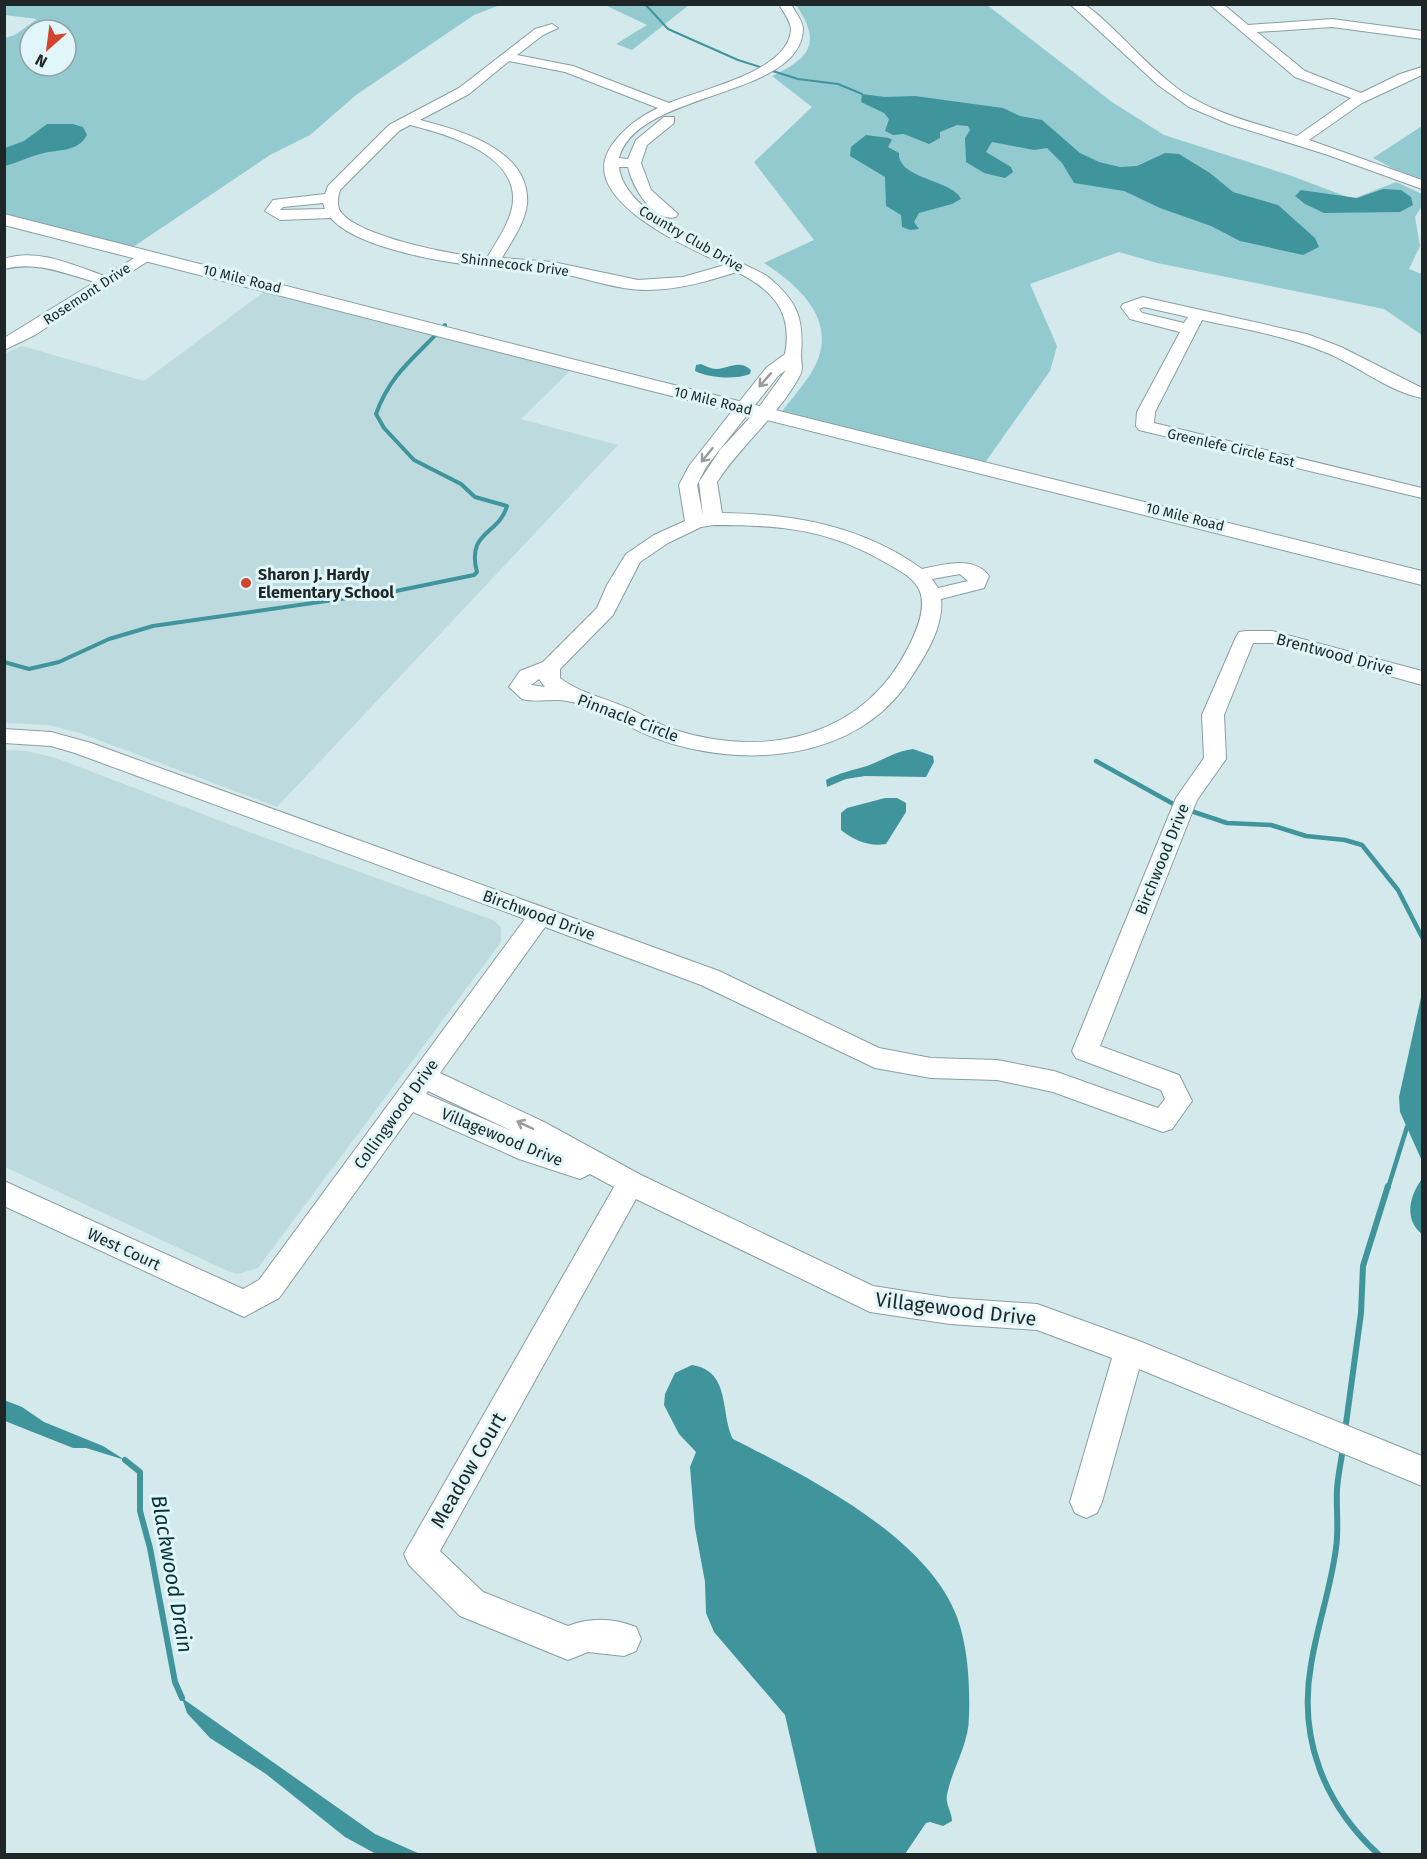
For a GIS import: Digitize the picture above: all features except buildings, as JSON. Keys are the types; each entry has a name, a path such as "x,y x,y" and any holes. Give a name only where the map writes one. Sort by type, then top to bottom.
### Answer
{"main road":[{"name":"10 Mile Road","path":"4,219 763,414 1422,578"}],"street":[{"path":"634,163 612,163 615,150 629,130 668,107 762,73 783,59 790,50 797,32 785,4"},
{"path":"1076,4 1106,26 1161,81 1195,105 1245,124 1368,163 1422,185"},
{"path":"1215,4 1300,74 1360,97"},
{"path":"1248,29 1332,23 1422,35"},
{"name":"Shinnecock Drive","path":"552,28 539,32 464,91 394,128 333,189 332,205 343,223 373,237 458,258 564,269 617,283 651,285 682,282 738,266"},
{"path":"506,57 568,69 668,107"},
{"path":"1299,141 1375,88 1422,71"},
{"path":"687,223 665,211 647,196 636,176 634,163 636,151 651,132 688,109 719,98 712,92"},
{"path":"410,121 477,142 499,157 511,173 518,189 519,206 492,262"},
{"name":"Country Club Drive","path":"612,163 616,186 626,199 651,218 698,236 775,290 793,315 796,348 793,356 792,377 763,414 726,454 708,482 704,521"},
{"name":"Rosemont Drive","path":"8,329 126,250"},
{"name":"Rosemont Drive","path":"4,345 29,332 146,256"},
{"path":"4,265 10,262 37,261 107,280"},
{"name":"Greenlefe Circle East","path":"1422,393 1407,389 1339,352 1309,339 1192,322 1146,412 1144,426 1422,493"},
{"name":"Rosemont Drive","path":"8,329 29,332"},
{"path":"704,521 688,485 698,466 772,372 793,356"},
{"name":"Pinnacle Circle","path":"919,574 863,542 820,529 755,519 704,521 661,539 633,558 617,585 606,611 550,667 527,676 519,687 529,694 565,694 601,705 673,737 708,745 740,749 778,746 816,739 846,727 871,713 902,677 926,635 931,595"},
{"path":"963,568 979,576 977,584 965,590 931,595 919,574 963,568"},
{"name":"Brentwood Drive","path":"1246,637 1272,637 1422,678"},
{"name":"Birchwood Drive","path":"1071,1087 1187,798 1215,759 1214,715 1246,637"},
{"name":"Pinnacle Circle","path":"550,667 549,680 565,694"},
{"name":"Birchwood Drive","path":"4,736 51,739 83,748 541,915 710,978 875,1058 931,1068 997,1070 1071,1087 1163,1120 1179,1101 1170,1083 1085,1051"},
{"name":"Collingwood Drive","path":"244,1304 269,1289 541,915"},
{"name":"Villagewood Drive","path":"423,1077 535,1130 631,1183 870,1299 950,1311 1037,1317 1129,1351 1422,1471"},
{"name":"Villagewood Drive","path":"408,1098 530,1151 631,1183"},
{"name":"Meadow Court","path":"624,1639 588,1635 568,1643 472,1604 420,1554 631,1183"},
{"name":"West Court","path":"4,1193 244,1304"},
{"path":"1086,1502 1129,1351"}],"shaded area":[{"path":"4,5 500,5 474,15 356,95 310,135 270,155 133,247 5,214 5,38 18,33 18,78 78,78 78,18 29,18 5,15"},
{"path":"605,5 689,5 632,50 616,44 647,25"},
{"path":"796,5 987,5 1112,102 1164,135 1289,175 1353,199 1396,182 1422,194 1422,206 1415,217 1420,246 1409,269 1422,274 1422,335 1384,309 1157,263 1119,252 1030,284 1057,346 1050,371 984,464 780,414 804,384 816,364 821,348 822,332 811,305 801,293 764,263 814,240 754,162 812,107 772,76 796,62 804,55 808,47 810,39 808,29"},
{"path":"862,94 885,97 915,96 1003,108 1020,116 1042,120 1080,153 1099,162 1120,167 1137,166 1165,153 1179,154 1210,173 1233,192 1278,205 1315,238 1319,247 1303,255 1240,241 1211,226 1160,208 1124,191 1074,183 1062,163 1047,148 1034,150 992,142 986,152 1011,167 1013,172 1005,178 984,173 966,162 965,138 970,130 968,126 957,125 940,132 940,138 929,144 904,134 893,135 885,131 889,119 884,113 861,102"},
{"path":"47,124 73,124 83,127 87,135 83,141 72,148 40,154 5,166 5,148 24,141"},
{"path":"1422,126 1422,179 1394,169 1373,158"},
{"path":"866,135 892,140 888,147 899,153 901,162 907,168 948,187 961,199 952,204 919,213 914,222 919,229 910,230 902,227 901,215 886,206 885,177 850,156 851,147"},
{"path":"1383,189 1401,190 1411,197 1413,205 1400,212 1324,213 1305,204 1295,196 1301,190 1357,198"},
{"name":"Sharon J. Hardy Elementary School","path":"269,288 574,367 521,419 618,445 277,807 80,733 47,725 5,723 4,354 22,346 144,381"},
{"path":"701,364 716,369 742,365 751,370 750,374 744,376 715,377 695,371 696,365"},
{"path":"913,749 933,756 934,762 926,777 865,776 846,779 827,787 826,780"},
{"path":"5,750 27,751 56,758 252,833 493,920 501,927 501,942 258,1268 238,1274 230,1272 5,1167"},
{"path":"885,798 897,798 906,803 906,812 886,844 862,842 841,830 841,813 847,808"},
{"path":"1422,993 1422,1161 1400,1112 1399,1097"},
{"path":"1422,1179 1422,1234 1413,1222 1410,1208 1414,1193"},
{"path":"692,1365 713,1375 719,1384 733,1439 828,1490 892,1535 920,1560 942,1588 957,1617 968,1666 969,1716 966,1737 947,1795 952,1821 943,1826 926,1823 905,1854 817,1854 785,1715 714,1632 706,1613 705,1582 695,1528 690,1467 696,1452 679,1434 664,1405 665,1394 675,1373"},
{"path":"4,1400 22,1407 44,1422 103,1446 125,1460 86,1448 73,1448 5,1421"},
{"path":"182,1698 375,1834 420,1854 376,1854 345,1837 266,1774 210,1738 187,1713"}],"waterway":[{"path":"645,4 668,29 738,60 798,79 838,84 862,94"},
{"path":"4,662 29,669 59,662 109,639 153,626 396,591 474,575 477,572 476,548 485,534 503,515 507,506 475,497 461,484 414,460 384,428 376,414 382,399 397,376 445,325"},
{"path":"1096,761 1177,806"},
{"path":"1188,810 1227,823 1271,825 1306,836 1345,840 1362,845 1398,890 1422,937"},
{"path":"1388,1188 1407,1127"},
{"path":"1345,1431 1361,1313 1363,1266 1388,1186"},
{"path":"1343,1448 1337,1489 1336,1548 1311,1665 1308,1718 1319,1768 1330,1791 1343,1814 1378,1854"},
{"name":"Blackwood Drain","path":"125,1460 140,1472 140,1511 150,1548 175,1682 182,1698"}],"place":[{"name":"Sharon J. Hardy Elementary School","path":"246,583"}]}
